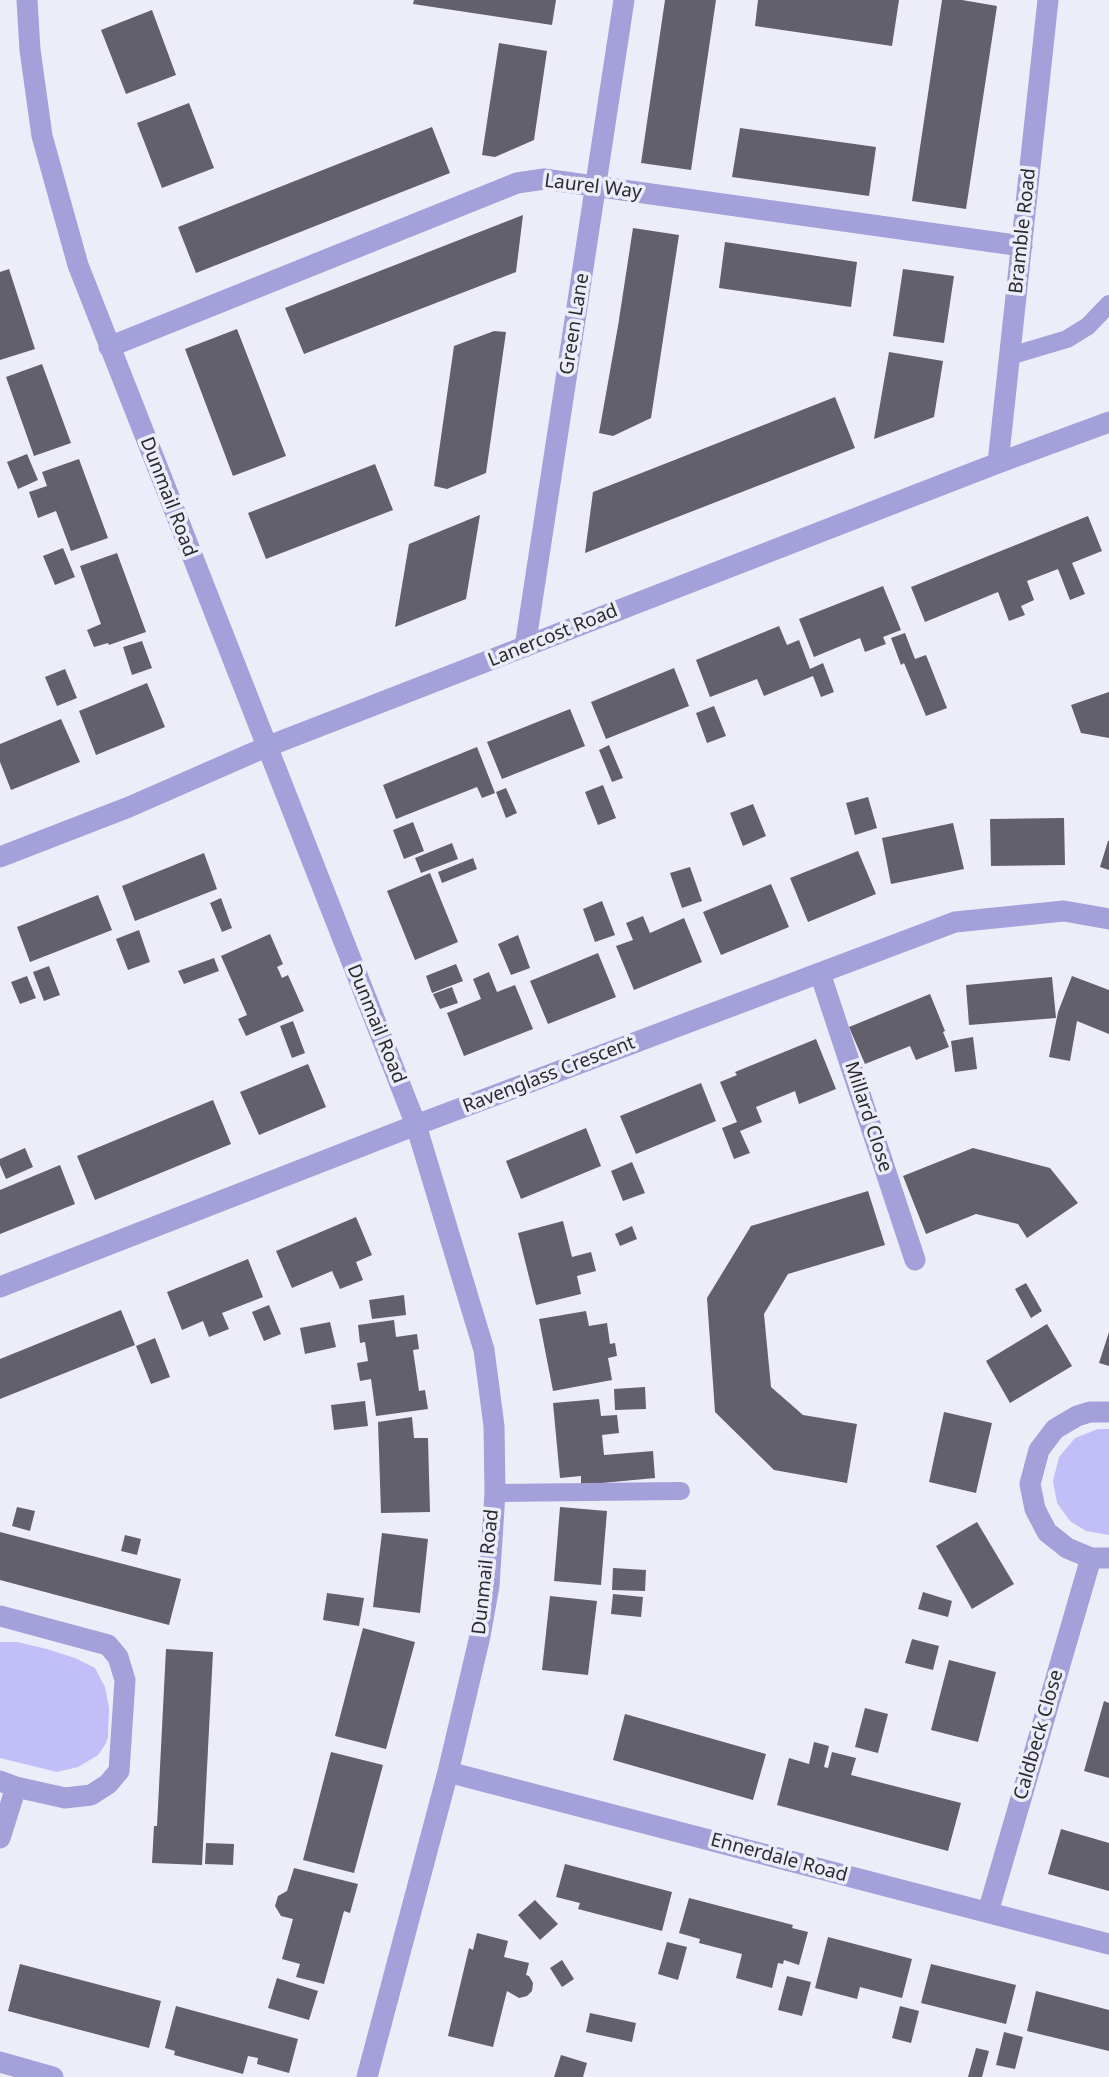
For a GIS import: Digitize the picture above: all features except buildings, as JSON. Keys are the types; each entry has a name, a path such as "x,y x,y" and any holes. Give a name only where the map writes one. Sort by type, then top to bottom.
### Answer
{"street":[{"name":"Dunmail Road","path":"27,0 30,50 42,136 78,264 416,1125 484,1350 494,1426 495,1493 489,1586 448,1772 367,2077"},
{"name":"Green Lane","path":"525,647 624,0"},
{"name":"Bramble Road","path":"998,463 1048,0"},
{"name":"Laurel Way","path":"109,347 517,183 544,179 1021,246"},
{"name":"Lanercost Road","path":"0,857 129,807 266,747 1109,422"},
{"name":"Ravenglass Crescent","path":"0,1287 416,1125 955,922 1064,911 1109,919"},
{"name":"Millard Close","path":"820,973 915,1260"},
{"name":"Caldbeck Close","path":"988,1912 1100,1558 1067,1548 1047,1532 1035,1509 1030,1484 1039,1450 1055,1429 1077,1416 1090,1412 1109,1412"},
{"path":"0,1616 107,1645 118,1657 125,1680 119,1771 108,1784 91,1795 65,1798 8,1784 0,1838"},
{"name":"Ennerdale Road","path":"448,1772 1109,1944"},
{"path":"0,2062 53,2077"}],"lane":[{"path":"1010,356 1068,339 1088,326 1109,303"},
{"path":"495,1493 681,1491"}],"shaded area":[{"path":"1098,1429 1109,1429 1109,1535 1086,1531 1070,1521 1057,1503 1053,1481 1059,1457 1075,1438"},
{"path":"0,1642 17,1642 47,1649 95,1668 105,1687 109,1708 108,1737 98,1755 78,1767 57,1772 0,1758"}]}
